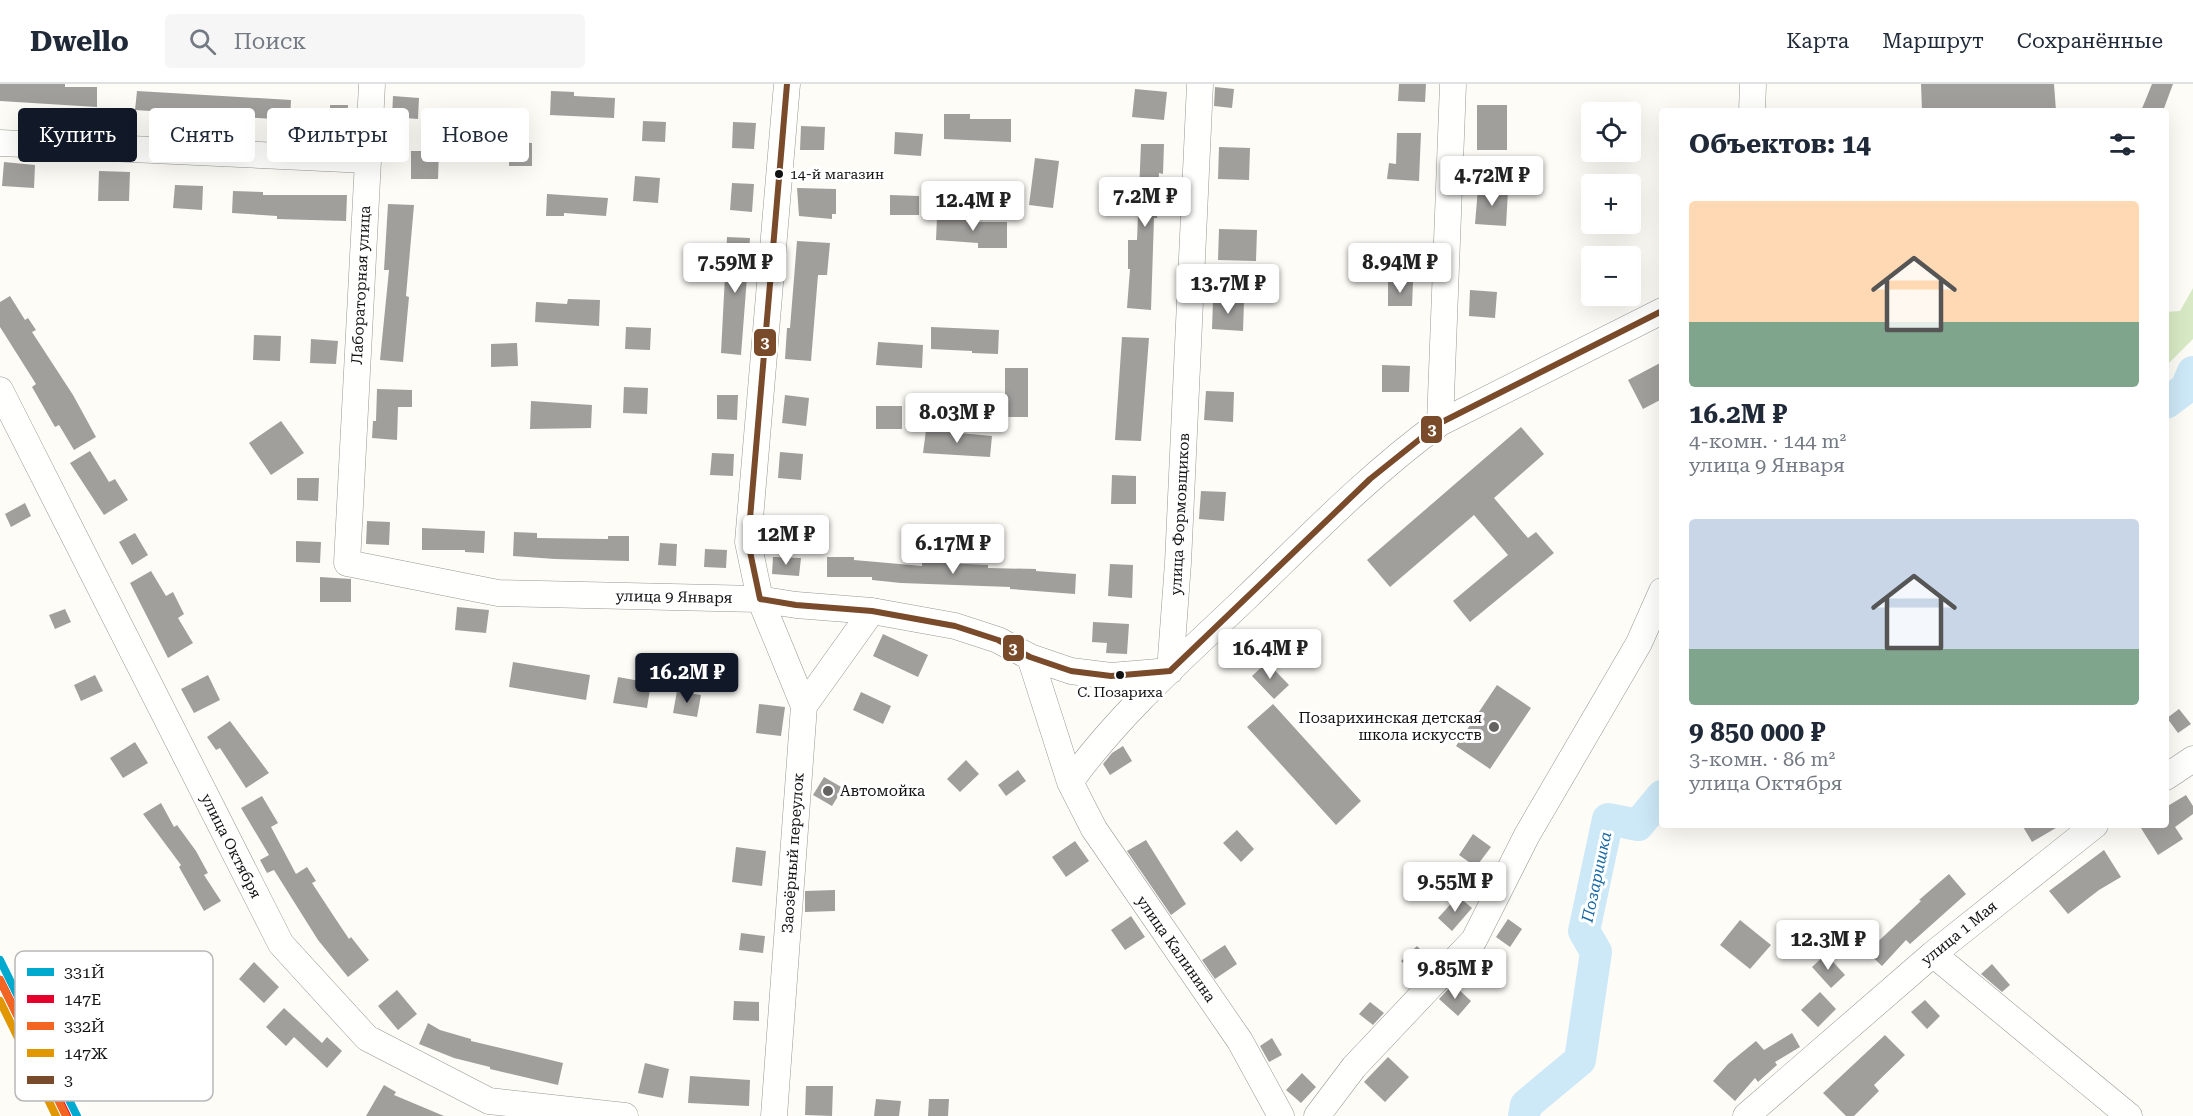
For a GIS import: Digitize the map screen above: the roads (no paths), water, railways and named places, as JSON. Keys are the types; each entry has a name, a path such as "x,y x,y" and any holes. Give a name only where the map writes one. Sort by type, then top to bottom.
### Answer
{"street":[{"name":"Лабораторная улица","path":"370,108 372,84"},
{"name":"Заозёрный переулок","path":"774,1116 804,706 760,599 748,542 787,84"},
{"name":"улица Формовщиков","path":"1170,671 1175,628 1200,84"},
{"path":"1440,423 1453,84"},
{"path":"1752,108 1753,84"},
{"path":"0,143 267,155"},
{"name":"Лабораторная улица","path":"356,565 350,493 367,162"},
{"path":"1070,782 1106,735 1370,478 1440,423 1659,313"},
{"name":"улица Октября","path":"0,390 280,944 367,1038 489,1101 625,1116"},
{"name":"улица 9 Января","path":"356,565 498,592 760,599 796,605 872,610 955,627 998,640 1030,657 1071,671 1111,676 1170,671"},
{"path":"1317,1116 1354,1067 1474,940 1527,835 1639,643 1659,598"},
{"path":"804,706 872,610"},
{"name":"улица Калинина","path":"1030,657 1070,782 1094,829 1240,1041 1281,1116"},
{"path":"2169,775 2193,759"},
{"name":"улица 1 Мая","path":"1746,1116 1933,954 2091,828"},
{"path":"1933,954 2129,1116"}],"waterway":[{"name":"Позаришка","path":"2169,401 2186,388 2193,372"},
{"name":"Позаришка","path":"1524,1116 1526,1105 1580,1060 1596,952 1584,931 1608,819 1638,825 1659,800"}],"place":[{"name":"14-й магазин","path":"779,174"},
{"name":"С. Позариха","path":"1120,675"},
{"name":"Позарихинская детская школа искусств","path":"1494,727"},
{"name":"Автомойка","path":"828,791"}]}
